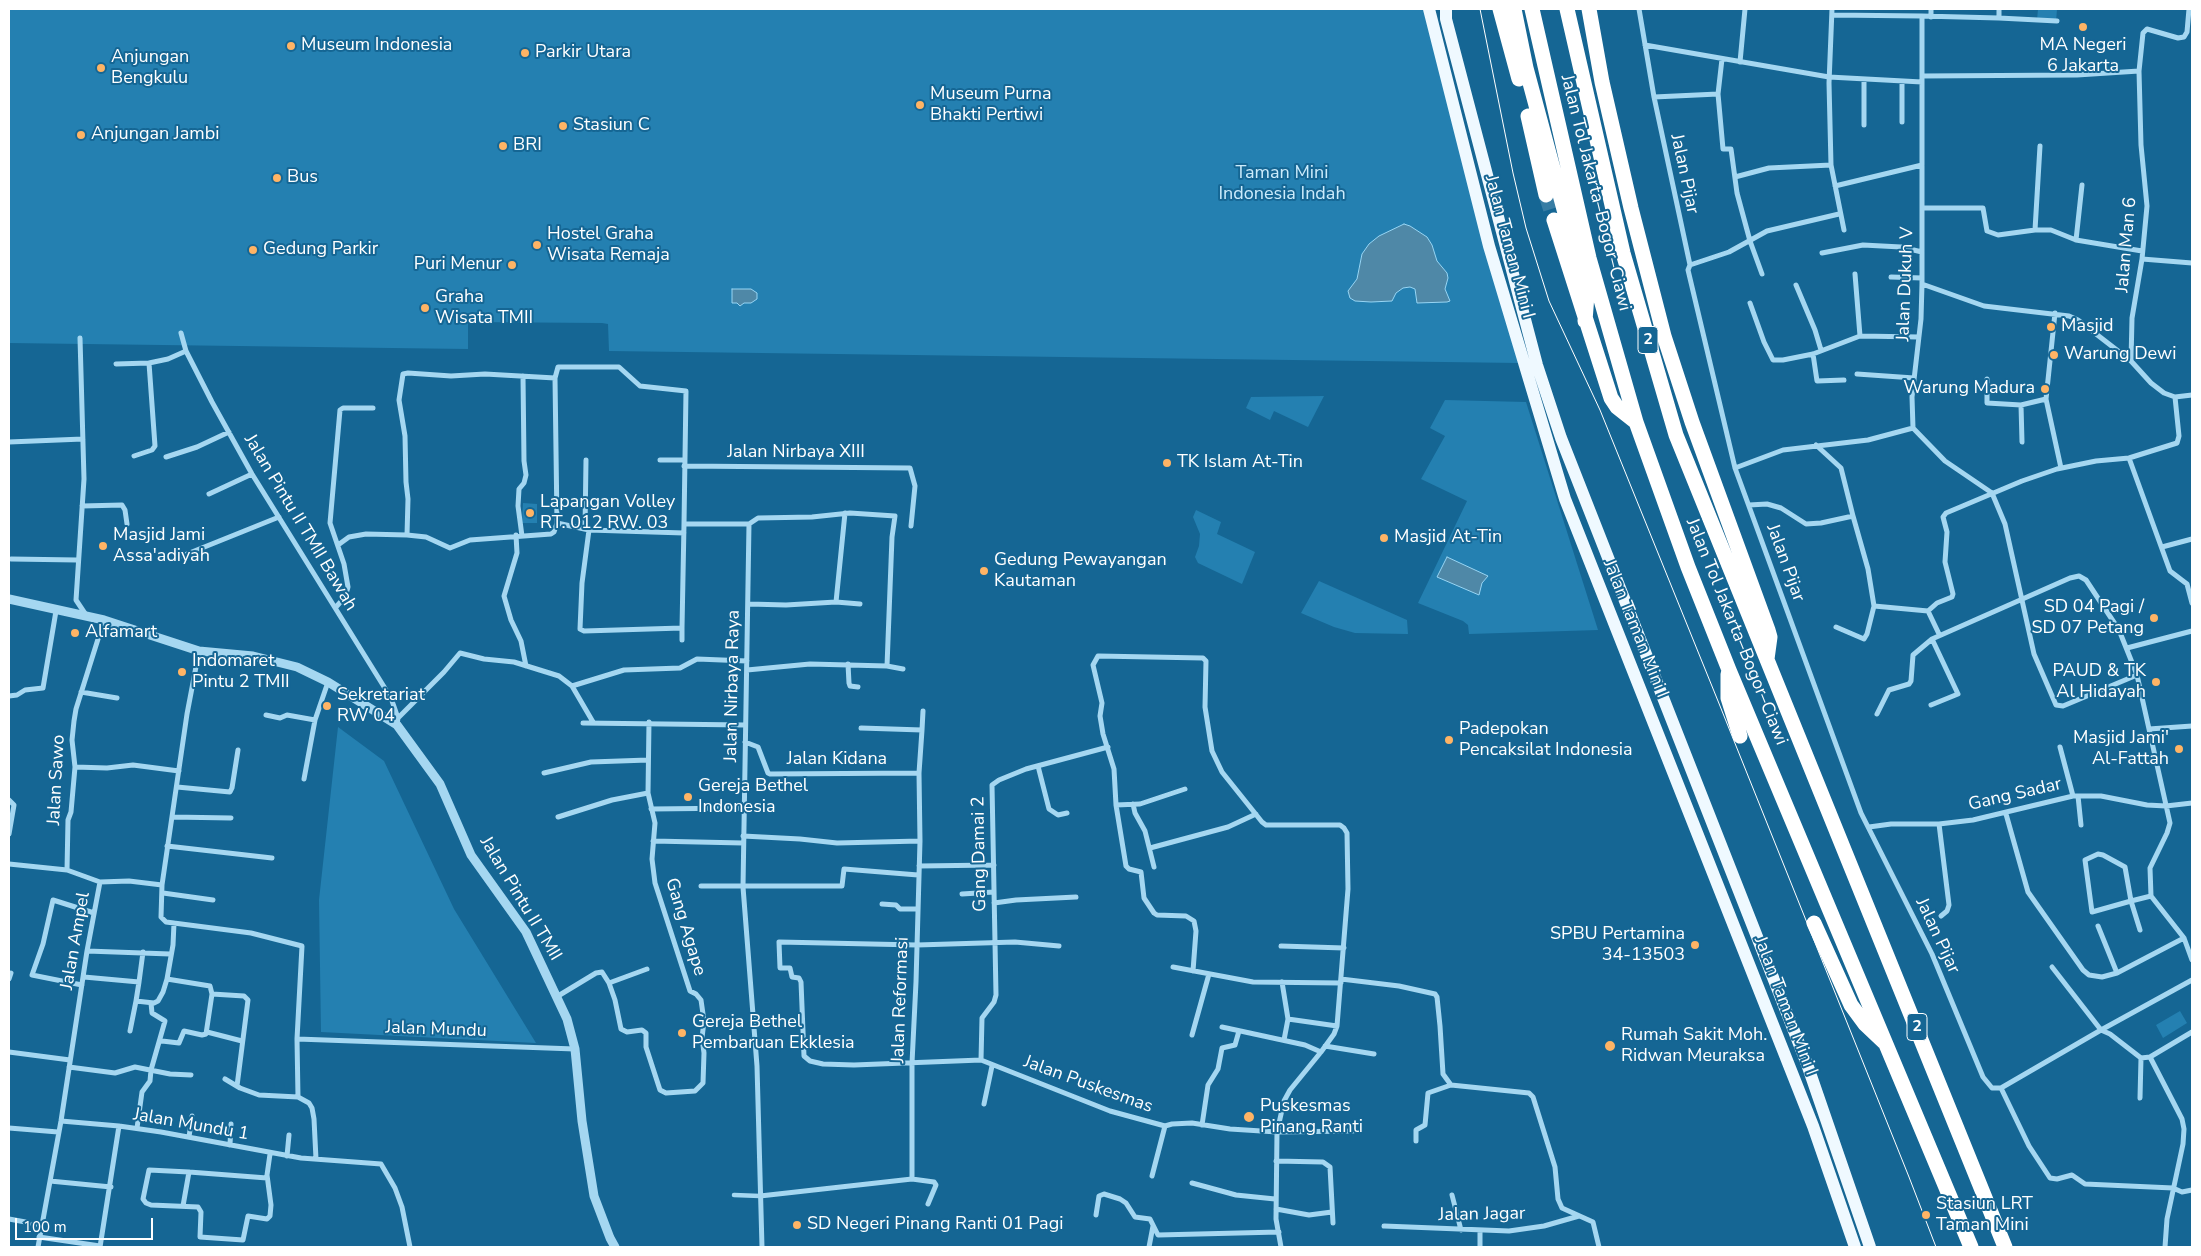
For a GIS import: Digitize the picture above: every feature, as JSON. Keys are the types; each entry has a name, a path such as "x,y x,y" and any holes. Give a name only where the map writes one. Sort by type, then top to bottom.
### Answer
{"highway":[{"path":"1500,9 1528,112 1546,195"},
{"path":"1514,9 1526,68 1586,296 1585,321"},
{"name":"Jalan Tol Jakarta–Bogor–Ciawi","path":"1532,9 1589,258 1636,422 1688,567 1729,670 1971,1247"},
{"name":"Jalan Tol Jakarta–Bogor–Ciawi","path":"1567,9 1623,253 1676,435 2005,1247"},
{"path":"1589,9 1602,82 1631,208 1664,336 1692,422 1768,630 1770,637 1767,658"},
{"path":"1554,220 1611,398 1617,407 1636,422"},
{"path":"1729,670 1728,698 1740,736"},
{"path":"1814,923 1851,1005 1864,1024 1887,1044"}],"main road":[{"name":"Jalan Taman Mini I","path":"1429,9 1489,246 1564,499 1813,1126 1855,1247"},
{"name":"Jalan Taman Mini I","path":"1445,12 1537,365 1561,438 1807,1064 1870,1247"}],"street":[{"name":"Jalan Pijar","path":"1639,9 1654,98 1690,265 1688,270 1735,468 1862,813 1932,954 1983,1077 1992,1088 2001,1088"},
{"path":"1740,62 1743,9"},
{"path":"1931,9 1931,16"},
{"path":"1999,9 1999,18"},
{"name":"Jalan Man 6","path":"2131,361 2132,318 2142,259 2147,206 2141,145 2139,71 2144,31 2157,32 2178,38 2184,37 2187,32 2189,9"},
{"path":"1844,230 1839,214 1831,165 1829,77 1832,12 2057,21"},
{"name":"Jalan Dukuh V","path":"1913,428 1912,397 1919,337 1922,281 1922,16"},
{"path":"1645,45 1829,77 1922,82"},
{"path":"1722,59 1718,94 1722,149 1731,150 1737,193 1750,241 1762,274"},
{"path":"1922,76 2077,75 2139,71"},
{"path":"1864,79 1864,125"},
{"path":"1902,81 1902,122"},
{"path":"1654,98 1718,94"},
{"path":"2035,230 2040,146"},
{"path":"1735,177 1769,168 1831,165"},
{"path":"1835,186 1922,165"},
{"path":"2076,240 2082,185"},
{"path":"1922,208 1983,208 1987,231 1998,235 2035,230 2056,231 2076,240 2142,251"},
{"path":"1690,265 1729,252 1767,231 1839,214"},
{"path":"1822,253 1863,245 1900,247 1922,252"},
{"path":"2142,259 2192,263"},
{"path":"1855,274 1860,336"},
{"path":"1891,277 1922,281 1984,306 2055,313 2078,320 2131,361 2151,383 2164,393 2176,396 2192,395"},
{"path":"1796,285 1815,330 1821,350"},
{"path":"1750,303 1764,342 1774,360 1813,354 1860,336 1919,337"},
{"path":"2055,313 2046,399 2061,468"},
{"name":"Jalan Pintu II TMII Bawah","path":"181,333 186,351 252,474 391,698 397,721"},
{"path":"80,338 84,479 76,600 86,615"},
{"path":"116,364 149,364 168,359 186,351"},
{"path":"1813,354 1817,381 1844,380"},
{"path":"134,456 152,450 155,446 149,364"},
{"path":"338,545 349,537 366,534 407,535 431,538 450,548 470,540 552,534 557,523 554,378 556,370 561,366 614,367 623,369 640,386 686,391 682,640"},
{"path":"407,535 408,499 405,436 399,400 403,374 444,376 485,374 554,378"},
{"path":"1857,374 1914,378"},
{"path":"523,376 524,461 526,476 524,483 519,489 517,553 504,596 511,620 521,640 526,666"},
{"path":"1986,379 1987,403 2021,405 2046,399"},
{"path":"1874,606 1928,610 1937,603 1952,597 1953,594 1945,562 1947,532 1943,517 1955,508 2061,468 2096,461 2129,458 2177,443 2179,436 2176,396"},
{"path":"2021,405 2022,442"},
{"path":"336,607 345,597 348,587 338,545 330,523 340,410 343,408 373,408"},
{"path":"1735,468 1783,450 1868,440 1913,428 1945,461 1992,493 2005,524 2034,654 2058,706 2063,706 2137,675"},
{"path":"166,457 197,448 229,432"},
{"path":"9,442 83,439"},
{"path":"1816,446 1841,468 1868,569 1874,606 1864,639 1836,627"},
{"path":"2129,458 2170,571 2187,584 2192,603"},
{"path":"586,460 587,529 580,629 584,631 682,628"},
{"name":"Jalan Nirbaya XIII","path":"660,460 684,463 908,468 912,470 915,480 911,526"},
{"path":"209,494 252,474"},
{"path":"1749,505 1767,504 1781,508 1806,524 1821,523 1853,516"},
{"path":"82,506 122,505 125,510 127,524"},
{"path":"684,524 749,524 755,518 812,517 845,513 895,516 892,537 887,666"},
{"path":"836,602 845,513"},
{"path":"182,556 279,517"},
{"path":"557,523 587,529 684,533"},
{"name":"Jalan Nirbaya Raya","path":"749,524 743,887 757,1066 762,1247"},
{"path":"2162,547 2192,539"},
{"path":"11,558 78,560"},
{"path":"1877,714 1889,690 1909,684 1914,655 1939,634 2070,578 2083,577 2119,630 2137,675 2170,819 2169,828 2150,868 2151,896 2184,938 2192,960"},
{"path":"9,599 56,611 86,615 199,651 263,658 297,667 328,682 397,721 460,653 526,666 559,676 572,686 593,722"},
{"path":"749,604 786,605 836,602 860,604"},
{"path":"1928,610 1939,634"},
{"path":"9,696 17,695 26,690 43,688 56,611"},
{"name":"Jalan Sawo","path":"67,870 68,820 72,806 75,767 72,740 76,708 104,620"},
{"path":"2127,648 2192,632"},
{"path":"1931,705 1958,694 1932,639"},
{"path":"199,651 186,714 167,846 162,885 162,919 174,924 251,934 302,946 297,1039 298,1098"},
{"path":"1193,970 1196,931 1194,921 1186,916 1157,915 1154,913 1144,898 1142,872 1128,870 1116,805 1114,769 1103,734 1100,716 1102,703 1093,665 1095,658 1098,656 1200,656 1206,661 1205,702 1208,734 1212,751 1222,772 1256,814 1266,825 1340,825 1347,833 1346,915 1337,1026 1321,1052 1290,1090 1284,1101 1277,1132 1275,1198 1281,1247"},
{"path":"572,686 624,670 680,668 697,659 747,661"},
{"path":"746,670 810,664 887,666 903,669"},
{"path":"848,664 848,683 850,686 858,687"},
{"path":"304,779 315,720 328,682"},
{"path":"81,692 117,698"},
{"name":"Jalan Reformasi","path":"912,1179 912,1063 920,841 919,773 923,711"},
{"path":"266,715 280,718 286,715 315,720"},
{"name":"Jalan Pintu II TMII","path":"397,721 440,784 471,855 526,932 568,1019 575,1049 582,1121 594,1196 615,1247"},
{"path":"583,723 649,722 745,725"},
{"name":"Gang Agape","path":"609,983 620,1029 625,1031 642,1030 646,1033 646,1047 660,1090 666,1093 695,1091 703,1084 704,1053 702,1038 704,1020 701,1000 690,991 656,888 652,859 655,824 648,793 649,722"},
{"path":"2149,729 2192,726"},
{"path":"862,728 922,730"},
{"name":"Jalan Kidana","path":"745,742 758,747 770,774 919,773"},
{"name":"Gang Damai 2","path":"981,1060 982,1018 994,1002 996,995 992,785 999,780 1038,766 1108,747"},
{"path":"2060,747 2076,796 2081,825"},
{"path":"177,787 230,792 238,750"},
{"path":"544,773 591,762 648,760"},
{"path":"75,767 107,768 133,765 179,771"},
{"path":"1038,766 1049,809 1058,815 1067,813"},
{"path":"1116,805 1133,804 1185,789"},
{"path":"558,817 612,800 648,793"},
{"name":"Gang Sadar","path":"1869,827 1891,824 1939,824 2006,814 2076,796 2101,796 2147,805 2166,806 2192,802"},
{"path":"9,800 14,805 9,834"},
{"path":"1133,804 1150,848 1154,867"},
{"path":"651,809 744,808"},
{"path":"1150,848 1228,827 1256,814"},
{"path":"2006,814 2028,892 2083,970 2089,975 2102,977 2117,972 2184,938"},
{"path":"172,817 231,818"},
{"path":"1939,824 1949,906 1948,911 1941,916"},
{"path":"653,841 800,839 837,843 920,841"},
{"path":"167,846 272,858"},
{"path":"2140,930 2131,901 2124,867 2103,854 2098,854 2085,860 2092,912 2131,901 2151,896"},
{"path":"9,864 67,870 100,882"},
{"path":"919,866 994,865"},
{"path":"701,886 842,886 844,869 918,875"},
{"name":"Jalan Ampel","path":"38,1247 61,1121 87,951 100,882 129,881 162,885"},
{"path":"962,894 994,892"},
{"path":"163,893 213,900"},
{"path":"994,902 1076,897"},
{"path":"82,985 32,975 43,944 53,900 94,913"},
{"path":"882,904 896,905 900,909 918,909"},
{"path":"136,1001 158,1002 163,992 174,924"},
{"path":"2098,926 2117,972"},
{"path":"981,1060 836,1065 814,1062 806,1058 804,1056 802,1037 803,994 801,982 799,978 792,977 790,968 780,968 779,942 916,945 996,942 1059,946"},
{"path":"1281,946 1344,948"},
{"path":"87,951 170,954"},
{"path":"130,1031 143,952"},
{"path":"1173,967 1252,982 1341,981 1399,986 1435,994 1437,997 1443,1074 1451,1085"},
{"path":"2052,967 2101,1030 2110,1034 2141,1058 2150,1057 2192,1032"},
{"path":"558,996 598,972 604,973 609,983 647,969"},
{"path":"9,979 11,973"},
{"path":"1192,1036 1209,974"},
{"path":"84,977 139,982"},
{"path":"166,979 210,986 212,994 207,1032"},
{"path":"2192,980 2001,1088 2029,1146 2050,1178 2056,1179 2072,1175 2085,1184 2173,1188 2182,1192 2192,1190"},
{"path":"1282,982 1288,1019 1284,1040"},
{"path":"212,994 244,996 247,998 241,1060 236,1086"},
{"path":"137,1128 142,1092 150,1081 151,1070 165,1021 152,1013 151,1002"},
{"path":"1288,1019 1337,1026"},
{"path":"1222,1027 1305,1045 1321,1052"},
{"path":"159,1042 179,1043 184,1031 202,1035 207,1032 242,1041"},
{"path":"1202,1125 1208,1086 1218,1068 1222,1048 1235,1045 1239,1031"},
{"name":"Jalan Mundu","path":"297,1039 575,1049"},
{"path":"1325,1046 1374,1054"},
{"path":"9,1052 70,1060"},
{"path":"2150,1057 2182,1119 2184,1137 2173,1188 2165,1247"},
{"path":"2140,1098 2141,1058"},
{"name":"Jalan Puskesmas","path":"981,1060 992,1066 1002,1068 1041,1085 1068,1093 1110,1111 1165,1126 1179,1123 1277,1132 1353,1131"},
{"path":"984,1104 992,1066"},
{"path":"69,1067 115,1073 123,1072 130,1067 170,1074 191,1075"},
{"path":"225,1079 250,1092 268,1097 298,1098 308,1103 312,1108 316,1159 375,1163 384,1166 402,1207 410,1247"},
{"path":"1416,1141 1416,1130 1425,1125 1428,1093 1451,1085 1530,1093 1534,1097 1555,1167 1558,1199 1562,1208 1593,1222 1599,1247"},
{"path":"189,1136 192,1116"},
{"name":"Jalan Mundu 1","path":"61,1121 137,1128 189,1136 270,1154 316,1159"},
{"path":"230,1145 232,1124"},
{"path":"39,1237 100,1246 111,1187 119,1126"},
{"path":"1152,1176 1165,1126"},
{"path":"9,1128 58,1132"},
{"path":"286,1156 290,1135"},
{"path":"267,1178 148,1170 144,1201 151,1205 200,1208 199,1233 202,1238 243,1240 248,1216 269,1218 270,1205 267,1178 270,1154"},
{"path":"1276,1161 1327,1164 1331,1170 1333,1223"},
{"path":"183,1206 189,1172"},
{"path":"734,1195 760,1196 912,1179 934,1182 936,1185 928,1204"},
{"path":"50,1181 111,1187"},
{"path":"1192,1183 1236,1195 1275,1198"},
{"path":"1096,1216 1099,1196 1104,1194 1126,1203 1135,1217 1150,1219 1158,1235 1279,1232"},
{"path":"1452,1195 1461,1230"},
{"path":"1276,1209 1309,1215 1332,1212"},
{"name":"Jalan Jagar","path":"1384,1226 1509,1231 1544,1226 1579,1216"},
{"path":"9,1219 42,1225"},
{"path":"1149,1247 1153,1224"},
{"path":"1480,1231 1480,1247"}],"green space":[{"name":"Taman Mini Indonesia Indah","path":"9,9 1425,9 1520,363 609,351 608,324 602,323 468,322 468,349 9,343"},
{"path":"2038,9 2057,9 2056,22 2037,20"},
{"path":"1324,396 1308,427 1274,411 1270,420 1246,408 1251,397"},
{"path":"1445,400 1526,402 1598,630 1469,634 1468,625 1463,621 1418,603 1467,501 1421,479 1445,436 1430,428"},
{"name":"Lapangan Volley RT. 012 RW. 03","path":"523,503 537,504 537,523 522,523"},
{"path":"1196,510 1221,522 1217,534 1255,552 1242,584 1198,563 1195,557 1199,546 1200,534 1193,517"},
{"path":"1319,581 1407,620 1408,634 1355,633 1334,627 1301,613"},
{"path":"338,727 384,761 454,909 536,1043 321,1032 319,900"},
{"path":"2180,1011 2187,1023 2163,1038 2156,1025"}],"shaded area":[{"path":"1404,224 1427,237 1432,245 1437,261 1447,273 1448,278 1445,289 1450,301 1417,303 1415,289 1410,287 1403,288 1396,293 1392,301 1355,301 1350,298 1348,291 1357,279 1362,254 1369,244 1379,236"},
{"path":"732,289 751,289 757,293 757,299 740,306 737,303 732,303"},
{"path":"1447,557 1488,576 1482,583 1479,595 1437,577"}],"tunnel":[{"path":"1546,195 1554,220"}],"tram line":[{"path":"1480,9 1513,173 1526,228 1549,301 1600,410 1936,1247"}],"place":[{"name":"MA Negeri 6 Jakarta","path":"2083,27"},
{"name":"Museum Indonesia","path":"291,46"},
{"name":"Parkir Utara","path":"525,53"},
{"name":"Anjungan Bengkulu","path":"101,68"},
{"name":"Museum Purna Bhakti Pertiwi","path":"920,105"},
{"name":"Stasiun C","path":"563,126"},
{"name":"Anjungan Jambi","path":"81,135"},
{"name":"BRI","path":"503,146"},
{"name":"Bus","path":"277,178"},
{"name":"Hostel Graha Wisata Remaja","path":"537,245"},
{"name":"Gedung Parkir","path":"253,250"},
{"name":"Puri Menur","path":"512,265"},
{"name":"Graha Wisata TMII","path":"425,308"},
{"name":"Masjid","path":"2051,327"},
{"name":"Warung Dewi","path":"2054,355"},
{"name":"Warung Madura","path":"2045,389"},
{"name":"TK Islam At-Tin","path":"1167,463"},
{"name":"Lapangan Volley RT. 012 RW. 03","path":"530,513"},
{"name":"Masjid At-Tin","path":"1384,538"},
{"name":"Masjid Jami Assa'adiyah","path":"103,546"},
{"name":"Gedung Pewayangan Kautaman","path":"984,571"},
{"name":"SD 04 Pagi / SD 07 Petang","path":"2154,618"},
{"name":"Alfamart","path":"75,633"},
{"name":"Indomaret Pintu 2 TMII","path":"182,672"},
{"name":"PAUD & TK Al Hidayah","path":"2156,682"},
{"name":"Sekretariat RW 04","path":"327,706"},
{"name":"Padepokan Pencaksilat Indonesia","path":"1449,740"},
{"name":"Masjid Jami' Al-Fattah","path":"2179,749"},
{"name":"Gereja Bethel Indonesia","path":"688,797"},
{"name":"SPBU Pertamina 34-13503","path":"1695,945"},
{"name":"Gereja Bethel Pembaruan Ekklesia","path":"682,1033"},
{"name":"Rumah Sakit Moh. Ridwan Meuraksa","path":"1610,1046"},
{"name":"Puskesmas Pinang Ranti","path":"1249,1117"},
{"name":"Stasiun LRT Taman Mini","path":"1926,1215"},
{"name":"SD Negeri Pinang Ranti 01 Pagi","path":"797,1225"}]}
